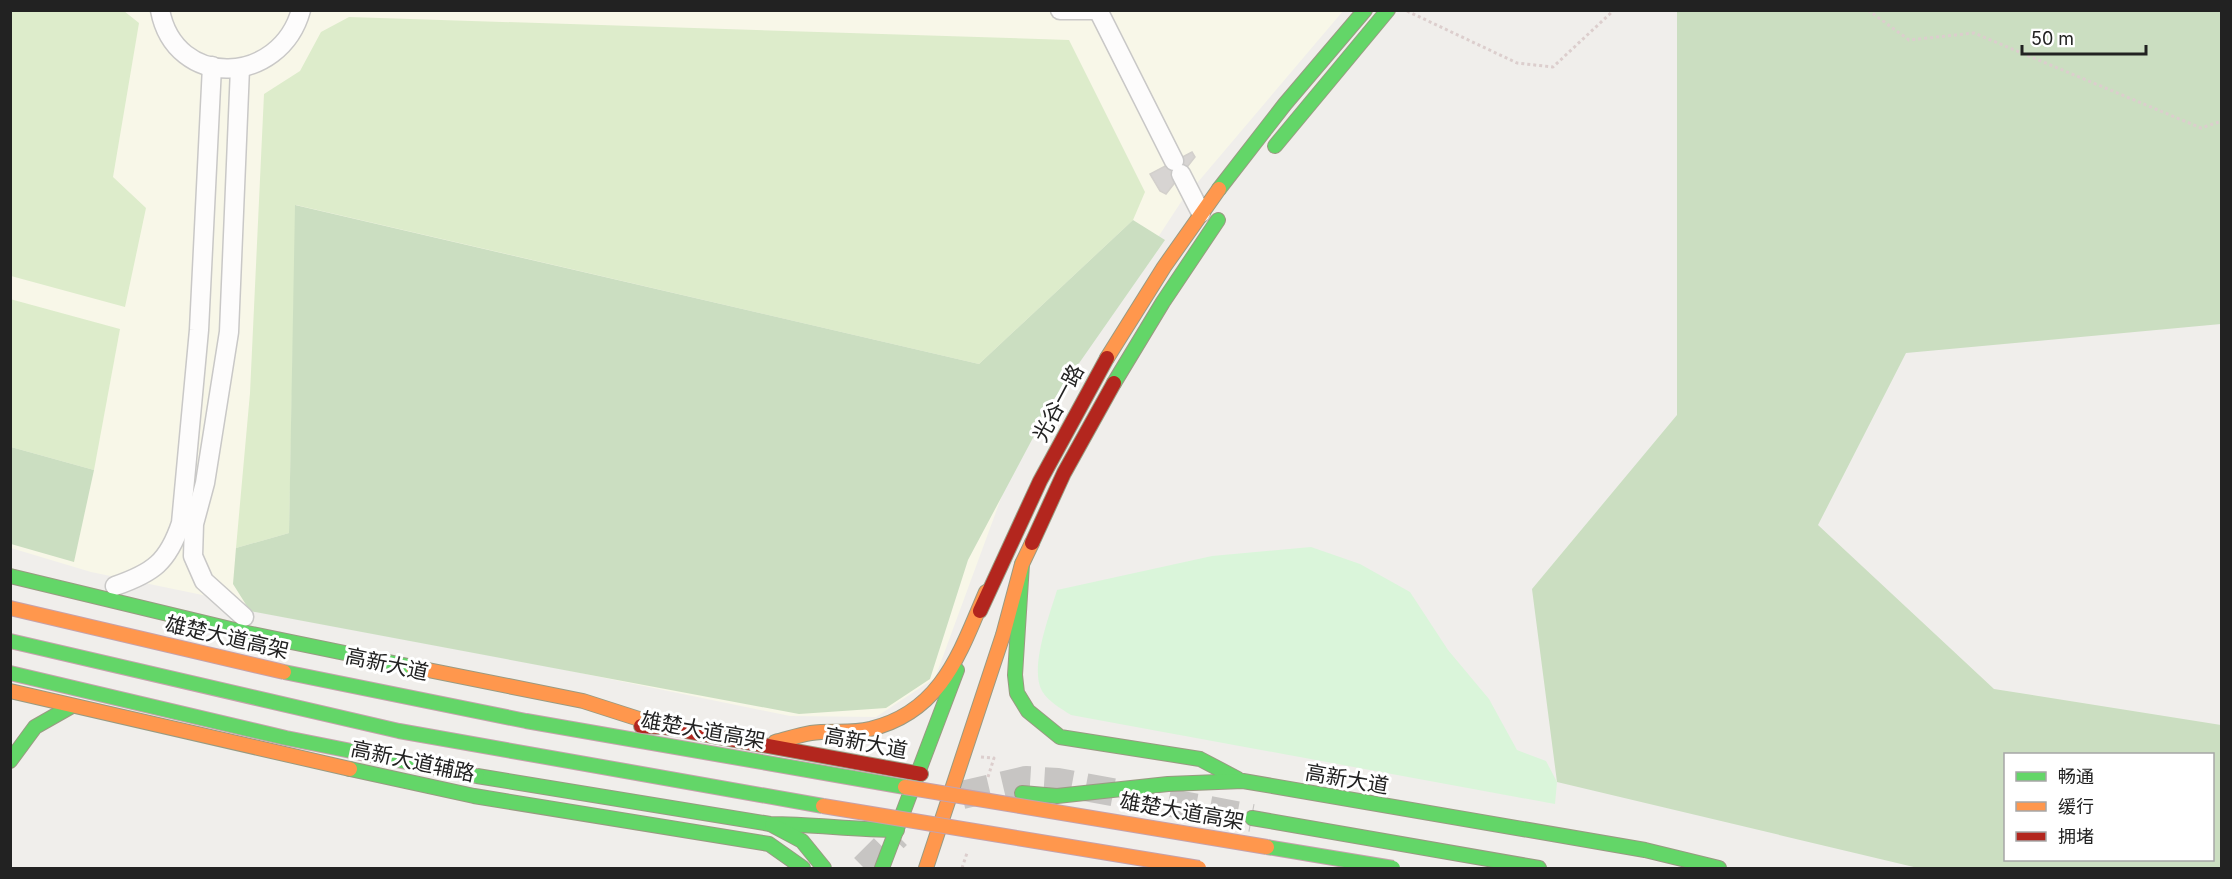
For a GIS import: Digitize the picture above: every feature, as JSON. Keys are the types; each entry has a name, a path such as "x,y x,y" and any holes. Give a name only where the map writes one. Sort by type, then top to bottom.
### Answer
{"main road":[{"name":"光谷一路","path":"882,868 986,592 1041,478 1098,370 1201,213 1274,118 1365,10"},
{"path":"1265,159 1388,10"},
{"name":"光谷一路","path":"926,868 936,837 945,779 1004,635 1022,564 1064,473 1102,403 1163,302 1225,211"},
{"path":"1022,564 1015,675 1017,693 1028,711 1060,737 1200,759 1242,781"},
{"path":"10,576 247,633 492,685 583,701 664,727"},
{"path":"109,585 136,591"},
{"path":"762,744 810,733 871,729 902,718 924,705 943,684 986,592"},
{"name":"高新大道","path":"13,601 309,669 579,721 664,727 1040,796 1075,795 1201,782 1242,781 1645,850 1719,868"},
{"name":"雄楚大道高架","path":"13,601 282,672 463,710 1393,868"},
{"path":"212,609 250,618"},
{"path":"10,641 294,708 454,741 758,796 1199,868"},
{"path":"10,652 288,716 1054,859"},
{"path":"13,695 24,665"},
{"path":"960,665 960,688 966,694 973,692 990,673"},
{"path":"10,673 286,738 477,776 770,824 810,824 848,831 897,830"},
{"path":"582,685 664,727"},
{"name":"高新大道辅路","path":"13,695 72,706 474,796 761,843 788,855 802,868"},
{"path":"10,761 23,736 46,717 72,706"},
{"path":"579,721 649,735 666,753 669,762 663,775 642,783"},
{"path":"1123,868 1098,848 1094,837 1094,825 1100,813 1135,788"},
{"path":"1252,818 1539,868"},
{"path":"770,824 802,841 824,868"}],"street":[{"path":"160,10 164,26 178,47 199,62 212,66 240,68 258,63 278,51 293,32 301,10"},
{"path":"1060,10 1099,11 1201,213"},
{"path":"109,585 143,576 161,562 173,546 181,523 199,330 212,66"},
{"path":"240,68 229,332 205,483 194,524 193,556 204,581 250,618"}],"path":[{"path":"1405,10 1517,63 1553,67 1614,10"},
{"path":"1868,10 1909,40 1974,33 2201,128 2222,121"}],"shaded area":[{"path":"10,11 1343,11 1181,202 1018,452 935,678 876,717 790,716 91,572 11,548"}],"green space":[{"path":"10,11 124,11 139,23 113,177 146,208 125,307 11,276"},
{"path":"1677,11 2221,11 2221,324 1906,353 1818,525 1994,689 2221,725 2221,868 1918,868 1557,782 1532,589 1677,415"},
{"path":"349,17 1069,40 1145,192 1133,220 979,364 296,205 289,533 236,548 250,393 264,94 300,71 321,32"},
{"path":"295,205 979,364 1133,220 1165,240 1052,402 968,560 930,679 886,708 799,714 250,611 233,584 236,548 289,533"},
{"path":"10,299 120,329 94,470 11,447"},
{"path":"11,447 94,470 74,562 11,544"},
{"path":"1311,547 1360,564 1410,592 1448,650 1489,699 1517,750 1546,761 1557,782 1555,804 1071,715 1051,702 1042,691 1038,669 1039,655 1057,590 1212,556"}],"building":[{"path":"1192,152 1195,157 1166,194 1160,191 1150,174"}],"tunnel":[{"path":"962,795 1026,780 1058,782 1252,818"},
{"path":"864,868 897,835"}],"traffic: fast":[{"path":"1219,189 1285,104 1365,10"},
{"path":"1275,146 1388,10"},
{"path":"1114,383 1163,302 1218,220"},
{"path":"1022,564 1015,675 1017,693 1028,711 1060,737 1200,759 1238,779"},
{"path":"10,576 247,633 413,667"},
{"path":"10,641 399,731 823,806"},
{"path":"882,868 957,670"},
{"path":"284,672 526,721 905,787"},
{"path":"10,673 286,738 477,776"},
{"path":"10,761 35,727 72,706"},
{"path":"350,769 474,796 769,844 803,868"},
{"path":"477,776 770,824 897,830"},
{"path":"1022,793 1057,796 1168,784 1243,781 1645,850 1719,868"},
{"path":"1252,818 1539,868"},
{"path":"772,825 802,841 824,868"},
{"path":"1267,847 1393,868"}],"traffic: slow":[{"path":"1107,358 1164,267 1219,189"},
{"path":"926,868 1003,635 1022,564 1032,543"},
{"path":"775,742 811,733 870,729 895,721 915,709 945,677 957,657 986,592"},
{"path":"10,608 284,672"},
{"path":"413,667 583,701 664,727"},
{"path":"10,691 350,769"},
{"path":"905,787 1267,847"},
{"path":"823,806 1199,868"}],"traffic: jam":[{"path":"980,611 1040,481 1107,358"},
{"path":"1032,543 1064,473 1114,383"},
{"path":"641,726 664,727 921,774"}]}
